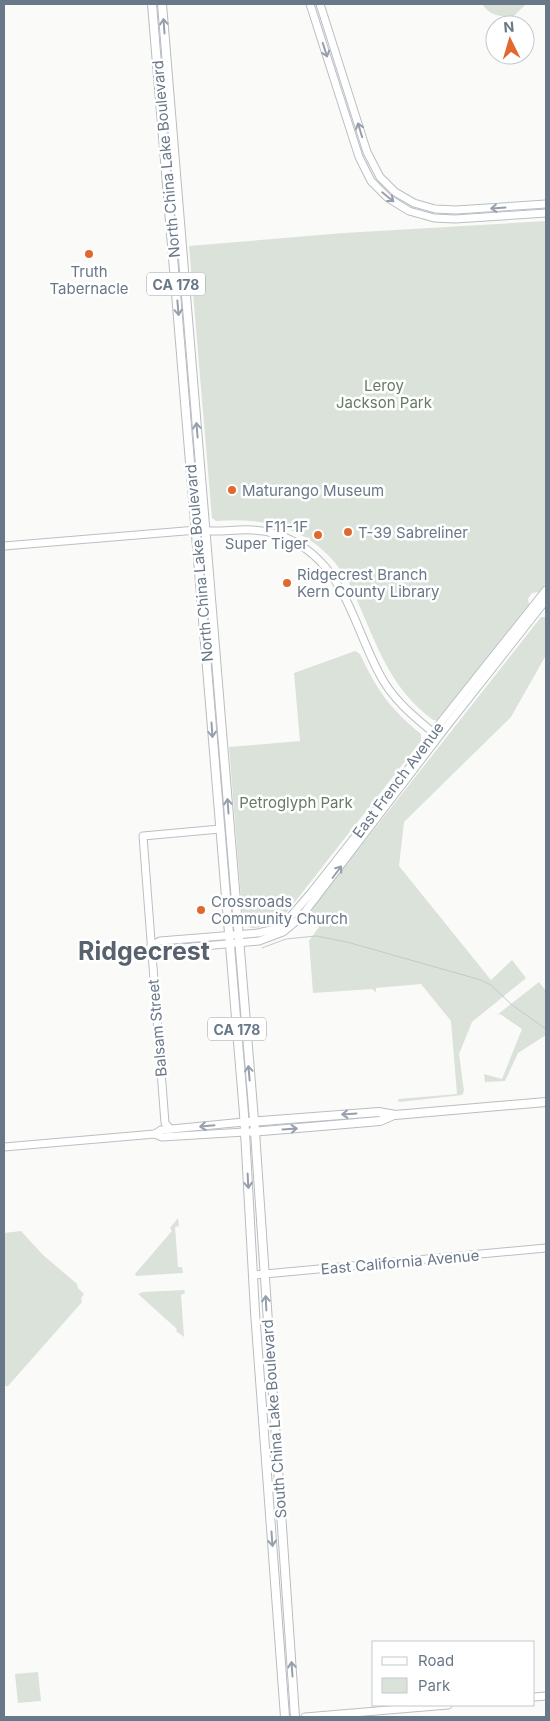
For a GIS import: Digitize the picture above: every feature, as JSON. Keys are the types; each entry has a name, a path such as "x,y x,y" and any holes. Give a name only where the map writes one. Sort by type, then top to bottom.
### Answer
{"main road":[{"name":"North China Lake Boulevard","path":"152,4 197,530 244,1122"},
{"name":"North China Lake Boulevard","path":"162,4 254,1122"},
{"path":"183,373 188,376 190,402 195,414"},
{"path":"220,829 225,834 229,869 233,877"},
{"path":"233,986 238,993 241,1018 246,1024"},
{"path":"244,1122 379,1112 395,1115 546,1102"},
{"path":"245,1132 380,1121 395,1115"},
{"name":"South China Lake Boulevard","path":"244,1122 253,1275 285,1717"},
{"name":"South China Lake Boulevard","path":"254,1122 295,1717"}],"street":[{"path":"310,4 359,157 372,180 384,194 409,211 434,218 455,219 546,213"},
{"path":"320,4 367,152 375,171 387,185 409,201 435,210 546,204"},
{"path":"4,546 197,530 240,529 266,532 296,542 318,558 333,575 342,590 379,673 391,692 412,716 439,738"},
{"name":"East French Avenue","path":"151,946 160,941 238,939 280,926 311,893 427,745 433,732 546,594"},
{"name":"East French Avenue","path":"238,939 259,941 273,937 283,932 302,917 546,594"},
{"name":"Balsam Street","path":"170,1129 165,1123 143,836 220,829"},
{"path":"155,1134 161,1130 244,1122"},
{"path":"4,1147 155,1134 162,1137 245,1132"},
{"name":"East California Avenue","path":"253,1275 546,1248"},
{"path":"304,1717 436,1706"}],"green space":[{"path":"482,4 526,4 515,15 497,15 485,8"},
{"name":"Leroy Jackson Park","path":"546,221 546,583 540,592 532,593 528,599 529,604 438,720 433,720 416,706 391,674 348,581 336,564 322,550 291,530 274,525 236,520 216,521 212,518 189,246 344,233"},
{"path":"541,617 546,617 546,655 511,717 404,822 399,866 491,980 512,960 526,978 472,1022 459,1054 464,1091 462,1095 399,1102 398,1099 457,1094 451,1021 421,984 376,988 376,992 372,989 313,993 309,941 319,927 306,916"},
{"name":"Petroglyph Park","path":"355,651 360,654 385,698 421,734 421,741 287,912 265,925 253,928 248,927 243,923 229,747 300,741 294,673"},
{"path":"539,982 546,991 546,1035 518,1053 505,1081 485,1082 484,1074 502,1079 522,1029 500,1014 497,1015"},
{"path":"178,1218 179,1226 175,1227 178,1267 182,1267 183,1273 136,1276 135,1274 172,1231 170,1228"},
{"path":"21,1231 43,1255 77,1284 84,1294 81,1298 82,1302 8,1386 4,1386 4,1233"},
{"path":"184,1290 185,1293 181,1295 184,1337 138,1294 143,1292"},
{"path":"38,1672 41,1701 18,1703 15,1674"}],"waterway":[{"path":"262,948 286,939 316,936 347,942 481,980 491,985 512,1005 546,1029"}],"place":[{"name":"Truth Tabernacle","path":"89,254"},
{"name":"Maturango Museum","path":"232,490"},
{"name":"T-39 Sabreliner","path":"348,532"},
{"name":"F11-1F Super Tiger","path":"318,535"},
{"name":"Ridgecrest Branch Kern County Library","path":"287,583"},
{"name":"Crossroads Community Church","path":"201,910"}],"district":[{"name":"Ridgecrest","path":"144,951"}]}
